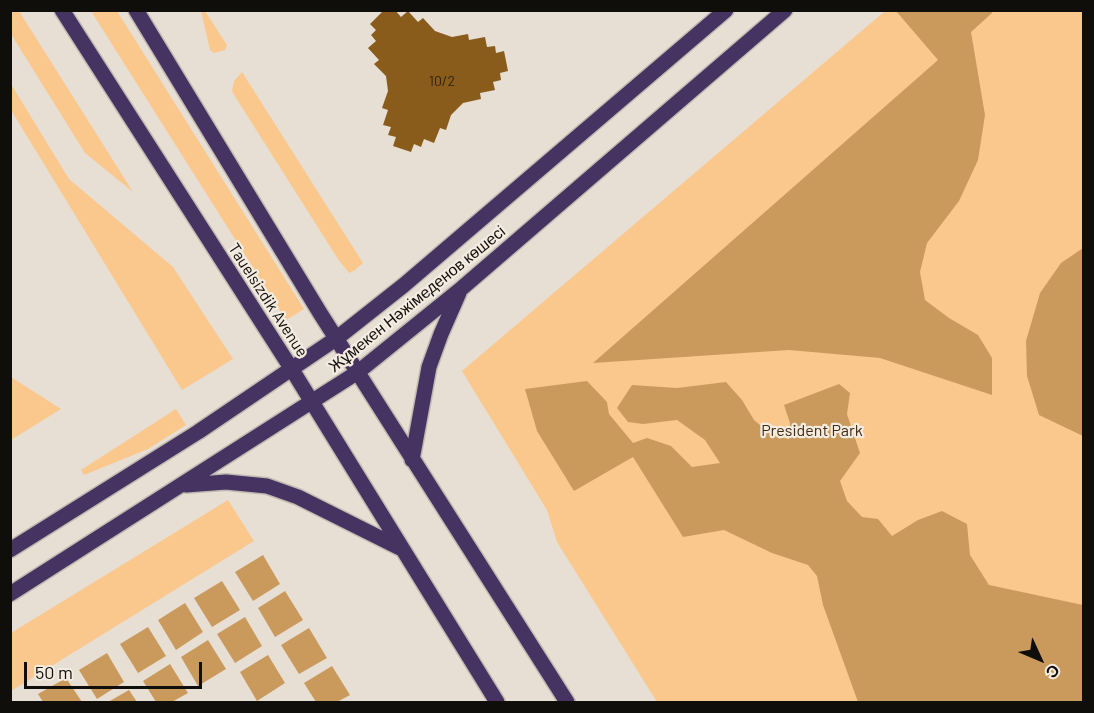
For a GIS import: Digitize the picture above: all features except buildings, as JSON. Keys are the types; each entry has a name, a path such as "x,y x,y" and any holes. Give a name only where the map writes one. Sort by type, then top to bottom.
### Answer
{"main road":[{"name":"Tauelsizdik Avenue","path":"62,10 291,368 497,702"},
{"path":"136,10 412,460 567,702"},
{"name":"Жұмекен Нәжімеденов көшесі","path":"10,550 198,432 337,339 413,278 726,10"},
{"path":"754,37 773,10"},
{"name":"Жұмекен Нәжімеденов көшесі","path":"10,594 358,372 462,288 784,10"},
{"path":"412,460 429,367 462,288"},
{"path":"183,485 226,482 267,486 298,497 401,549"}],"green space":[{"path":"11,10 19,11 133,192 85,153 11,34"},
{"path":"991,10 992,13 971,32 985,115 978,160 959,201 927,243 920,272 925,300 978,335 992,358 992,395 880,358 789,350 593,363 938,60 896,11"},
{"path":"91,11 117,11 304,309 286,320"},
{"path":"201,11 205,11 227,45 225,50 214,53 210,50"},
{"name":"President Park","path":"885,11 1083,11 1083,702 657,702 557,542 547,510 462,371"},
{"path":"242,72 363,263 355,270 349,273 338,259 232,91 234,81"},
{"path":"11,84 69,179 173,267 233,359 182,390 11,110"},
{"path":"1083,248 1083,436 1039,415 1027,376 1026,341 1040,293 1061,263"},
{"path":"11,377 61,409 10,440"},
{"path":"587,381 607,402 609,414 633,443 647,438 671,446 692,467 720,463 705,440 677,420 643,424 628,422 617,408 632,385 677,388 726,382 742,400 754,420 773,436 789,439 790,423 784,405 839,384 850,393 847,414 860,453 840,481 847,501 862,517 878,519 892,536 918,520 942,511 967,524 970,555 989,585 1083,605 1083,702 858,702 823,605 817,576 808,565 772,553 724,530 683,537 633,457 574,491 537,431 525,389"},
{"path":"176,409 186,425 148,449 84,475 81,470"},
{"path":"228,500 254,541 11,691 11,633"},
{"path":"263,555 280,584 253,601 235,572"},
{"path":"222,581 240,610 212,627 194,598"},
{"path":"285,591 303,620 275,637 258,608"},
{"path":"185,603 203,632 176,650 158,620"},
{"path":"245,617 262,646 235,663 217,634"},
{"path":"148,627 166,656 138,673 120,644"},
{"path":"309,628 327,658 299,674 281,645"},
{"path":"208,640 226,669 198,686 181,657"},
{"path":"107,653 124,682 97,699 79,670"},
{"path":"268,655 285,683 257,701 240,672"},
{"path":"170,664 188,693 172,702 156,702 143,681"},
{"path":"332,666 350,695 337,702 316,702 304,683"},
{"path":"66,678 82,702 43,702 38,694"},
{"path":"129,690 137,702 108,702"}]}
